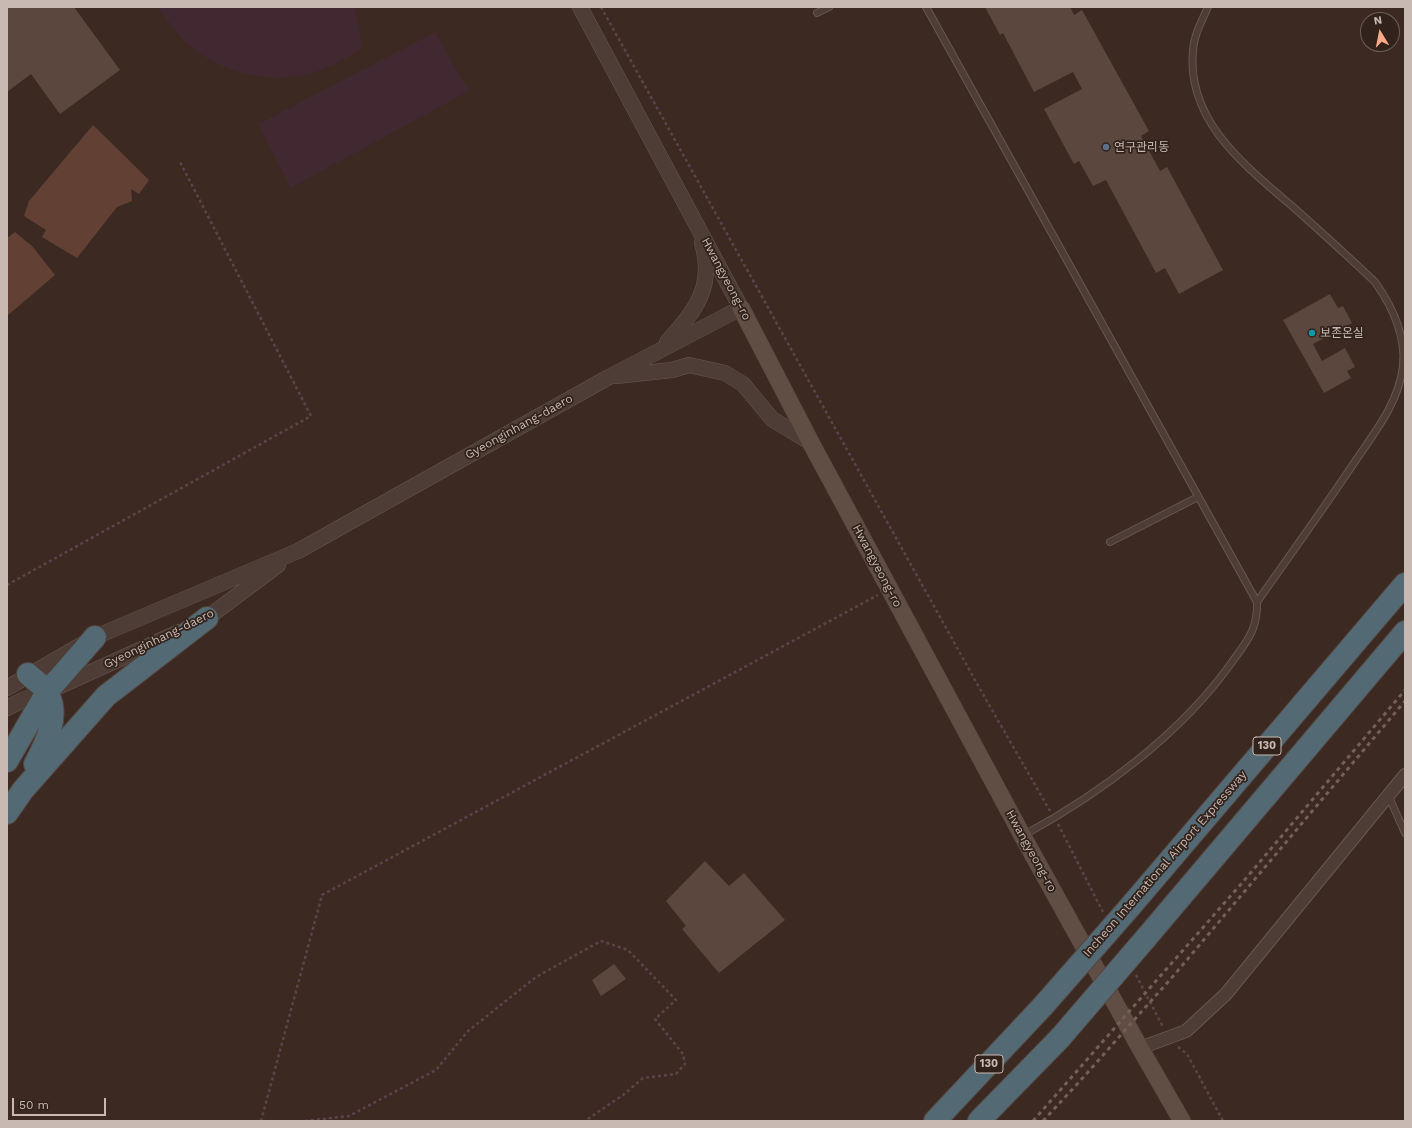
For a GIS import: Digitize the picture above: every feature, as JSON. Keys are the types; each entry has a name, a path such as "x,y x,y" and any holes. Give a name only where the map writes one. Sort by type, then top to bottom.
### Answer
{"highway":[{"name":"Incheon International Airport Expressway","path":"935,1121 1043,1006 1129,908 1405,584"},
{"path":"22,790 106,696 207,618"},
{"name":"130","path":"979,1121 1060,1038 1405,632"},
{"path":"7,761 48,692 95,637"},
{"path":"7,814 22,790 49,736 52,705 48,692 28,674"}],"main road":[{"name":"Hwangyeong-ro","path":"741,308 811,443 1022,835 1182,1121"}],"street":[{"name":"Hwangyeong-ro","path":"580,7 741,308"},
{"path":"661,348 688,318 706,285 707,272 703,245 684,200"},
{"name":"Gyeonginhang-daero","path":"7,688 28,674 95,637 298,551 661,348 741,308"},
{"path":"609,377 672,370 689,365 725,373 743,384 772,419 811,443"},
{"name":"Gyeonginhang-daero","path":"7,708 25,699 48,692 207,618 298,551"},
{"path":"1140,1048 1186,1031 1226,994 1389,797 1405,775"}],"lane":[{"path":"817,13 829,7"},
{"path":"926,7 1257,602 1258,616 1255,627 1249,638 1224,674 1191,713 1151,748 1055,818 1022,835"},
{"path":"1208,7 1197,30 1193,49 1193,69 1196,90 1203,110 1213,128 1225,143 1254,172 1375,282 1385,296 1393,312 1400,333 1403,352 1403,366 1395,397 1384,417 1332,496 1257,602"},
{"path":"1110,542 1198,497"},
{"path":"1389,797 1405,833"}],"path":[{"path":"602,7 980,689 1055,818 1107,918"},
{"path":"7,585 311,416 180,162"},
{"path":"261,1121 322,895 890,589"},
{"path":"305,1121 349,1116 436,1070 468,1031 536,977 601,941 628,950 676,1000 656,1019 683,1054 685,1064 676,1074 643,1078 623,1095 585,1121"},
{"path":"1136,975 1168,1038 1187,1054 1223,1121"}],"shaded area":[{"path":"157,7 355,7 362,48 330,67 302,75 267,77 250,75 217,64 202,55 180,36"},
{"path":"435,32 469,91 291,188 258,124"},
{"path":"93,125 149,180 139,194 131,189 132,201 117,207 77,258 42,237 46,230 24,216 29,201"},
{"path":"15,232 32,246 55,275 7,316 7,238"}],"building":[{"path":"7,7 74,7 120,70 60,114 31,74 7,92"},
{"name":"연구관리동","path":"985,7 1070,7 1074,15 1082,10 1149,131 1141,136 1160,171 1167,167 1223,270 1179,294 1165,268 1156,273 1106,180 1093,186 1079,161 1074,164 1044,109 1082,89 1073,72 1034,92 1003,33 1000,35"},
{"name":"보존온실","path":"1330,294 1338,308 1343,306 1352,323 1313,344 1322,361 1345,348 1355,367 1347,371 1351,378 1324,393 1283,320"},
{"path":"705,861 729,886 744,873 785,920 719,973 682,929 686,926 666,901"},
{"path":"614,964 626,979 601,996 592,980"}],"railway":[{"path":"1033,1121 1242,883 1405,690"},
{"path":"1043,1121 1175,974 1405,701"}],"place":[{"name":"연구관리동","path":"1106,147"},
{"name":"보존온실","path":"1312,333"}]}
